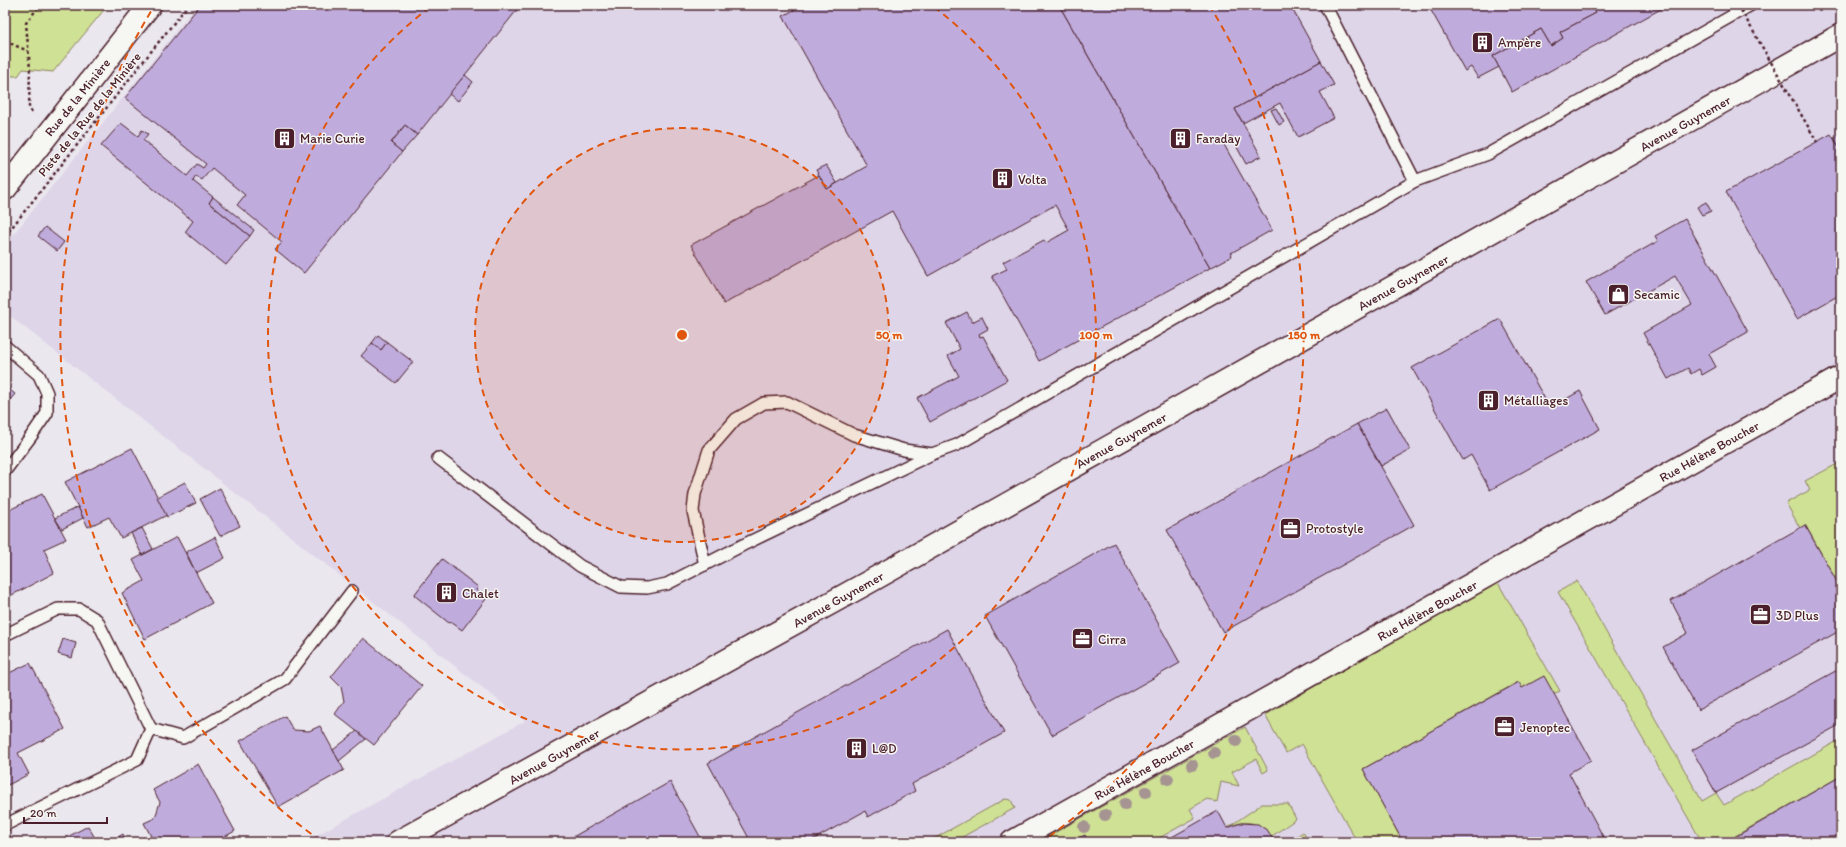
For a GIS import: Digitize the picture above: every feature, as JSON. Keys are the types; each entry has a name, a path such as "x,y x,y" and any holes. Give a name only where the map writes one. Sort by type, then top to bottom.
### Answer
{"street":[{"name":"Rue de la Minière","path":"5,188 150,5"},
{"name":"Avenue Guynemer","path":"398,842 867,583 1841,35"},
{"name":"Rue Hélène Boucher","path":"1012,842 1841,377"}],"lane":[{"path":"1325,5 1415,181"},
{"path":"438,458 580,566 621,587 646,588 667,584 932,454 957,445 1415,181 1488,154 1750,5"},
{"path":"5,346 39,375 47,393 46,414 32,436 5,470"},
{"path":"705,565 693,511 695,494 709,450 736,419 764,403 787,402 854,435 904,450 932,454"},
{"path":"5,635 58,609 79,609 97,620 151,729 183,738 284,679 352,591"},
{"path":"5,825 137,760 151,729"}],"path":[{"path":"40,5 26,23 29,52 29,108 44,138"},
{"name":"Piste de la Rue de la Minière","path":"5,236 188,5"},
{"path":"1738,5 1817,142"},
{"path":"5,41 29,52"}],"shaded area":[{"path":"197,5 1841,5 1841,842 304,842 525,721 5,312 5,245"}],"green space":[{"path":"5,5 108,5 53,72 23,69 18,76 5,76"},
{"path":"1841,462 1841,589 1806,526 1800,528 1786,503 1810,490 1805,481"},
{"path":"1497,581 1560,691 1554,694 1522,688 1518,682 1363,769 1403,842 1357,842 1302,744 1286,753 1265,715"},
{"path":"1577,581 1702,801 1716,793 1724,805 1841,739 1841,776 1735,836 1736,842 1702,842 1558,592"},
{"path":"1245,727 1268,770 1263,773 1256,759 1232,772 1239,786 1221,782 1217,802 1207,799 1190,809 1195,818 1152,842 1045,842 1045,838"},
{"path":"1005,799 1011,800 1015,808 953,842 928,842"},
{"path":"1262,804 1288,804 1296,819 1272,836 1262,827 1251,823 1239,823 1227,828"},
{"path":"1303,832 1309,842 1288,842"}],"building":[{"name":"Marie Curie","path":"200,5 521,5 417,135 405,125 391,143 402,152 304,273 275,249 282,242 237,205 245,195 212,168 202,180 196,176 193,181 213,197 209,203 250,236 226,265 185,232 193,221 101,146 121,123 138,136 142,130 148,134 143,140 187,176 197,164 203,168 206,164 125,98"},
{"name":"Volta","path":"803,5 1059,5 1210,268 1039,361 992,276 1007,269 1003,262 1044,240 1046,243 1069,230 1055,205 928,276 892,211 724,304 691,245 819,175 827,189 867,166 783,16"},
{"name":"Faraday","path":"1059,5 1290,5 1321,61 1235,109 1261,156 1246,164 1231,136 1222,141 1272,230 1231,253 1232,256 1210,268"},
{"name":"Ampère","path":"1428,5 1592,5 1596,13 1560,32 1563,38 1551,46 1541,29 1493,56 1499,67 1478,78 1471,67 1465,71"},
{"path":"1592,5 1668,5 1512,92 1493,56 1541,29 1551,46 1563,38 1560,32 1596,13"},
{"name":"Faraday","path":"1321,61 1334,85 1320,92 1334,118 1298,137 1280,103 1243,123 1235,109"},
{"path":"465,75 473,82 458,101 449,94"},
{"path":"1276,108 1284,122 1279,125 1271,110"},
{"path":"405,125 417,135 402,152 391,143"},
{"path":"1831,134 1841,151 1841,294 1797,319 1726,192"},
{"path":"1841,134 1841,151 1834,138"},
{"path":"826,165 837,183 827,189 816,170"},
{"path":"213,197 254,230 250,236 209,203"},
{"path":"1706,202 1711,211 1702,215 1697,207"},
{"name":"Secamic","path":"1685,219 1748,332 1709,354 1716,367 1702,375 1699,369 1691,374 1688,368 1668,379 1643,333 1692,305 1675,276 1605,315 1586,282 1658,241 1655,236"},
{"path":"45,227 64,242 57,251 38,236"},
{"path":"967,312 972,322 982,317 988,329 979,334 980,337 983,336 1007,380 930,422 917,398 959,376 948,356 960,349 946,323"},
{"name":"Métalliages","path":"1500,319 1550,408 1580,391 1600,429 1490,490 1471,455 1463,460 1412,368"},
{"path":"378,335 387,342 381,350 372,343"},
{"path":"387,342 413,362 396,383 361,356 372,343 381,350"},
{"path":"5,386 15,394 5,406"},
{"path":"1387,408 1410,450 1381,466 1357,424"},
{"name":"Protostyle","path":"1357,424 1414,525 1223,632 1167,530"},
{"path":"132,448 167,515 121,538 109,517 88,527 65,482"},
{"path":"185,482 196,503 167,517 157,497"},
{"path":"220,488 240,526 220,536 200,499"},
{"path":"42,494 66,539 44,549 54,573 10,596 5,585 5,512"},
{"path":"78,507 83,518 62,529 55,518"},
{"name":"3D Plus","path":"1805,525 1841,589 1841,630 1698,710 1663,647 1688,633 1671,601"},
{"path":"142,528 153,549 142,555 131,533"},
{"path":"177,537 212,603 145,639 122,593 144,581 133,560"},
{"path":"215,537 225,558 196,573 186,552"},
{"name":"Cirra","path":"1114,543 1180,663 1052,735 985,616"},
{"name":"Chalet","path":"442,559 478,587 476,590 486,599 462,630 451,622 449,623 414,595"},
{"name":"L@D","path":"947,629 1004,733 912,784 915,791 868,817 865,811 809,842 751,842 708,763"},
{"path":"363,638 422,686 374,745 335,714 344,701 341,687 331,677"},
{"path":"63,639 76,643 72,658 58,654"},
{"path":"30,663 65,729 18,753 29,774 8,785 5,779 5,675"},
{"path":"1841,668 1841,724 1716,793 1692,750"},
{"name":"Jenoptec","path":"1544,676 1591,760 1569,773 1606,842 1403,842 1363,769 1519,682 1522,688"},
{"path":"285,716 293,730 309,731 320,726 344,770 278,807 240,741"},
{"path":"357,731 366,739 339,761 333,750"},
{"path":"198,764 235,831 215,842 154,842 144,823 155,818 160,802 153,790"},
{"path":"1841,776 1841,842 1738,842 1735,837"},
{"path":"670,782 703,842 564,842"},
{"path":"1218,811 1227,828 1241,823 1258,824 1268,831 1275,842 1163,842"},
{"path":"88,826 95,838 112,841 123,834 127,842 58,842"},
{"path":"1085,835 1088,842 1071,842"}],"place":[{"name":"Ampère","path":"1483,42"},
{"name":"Marie Curie","path":"285,138"},
{"name":"Faraday","path":"1181,138"},
{"name":"Volta","path":"1002,179"},
{"name":"Secamic","path":"1618,294"},
{"name":"Métalliages","path":"1488,400"},
{"name":"Protostyle","path":"1290,528"},
{"name":"Chalet","path":"447,593"},
{"name":"3D Plus","path":"1760,615"},
{"name":"Cirra","path":"1083,639"},
{"name":"Jenoptec","path":"1505,727"},
{"name":"L@D","path":"856,748"}]}
